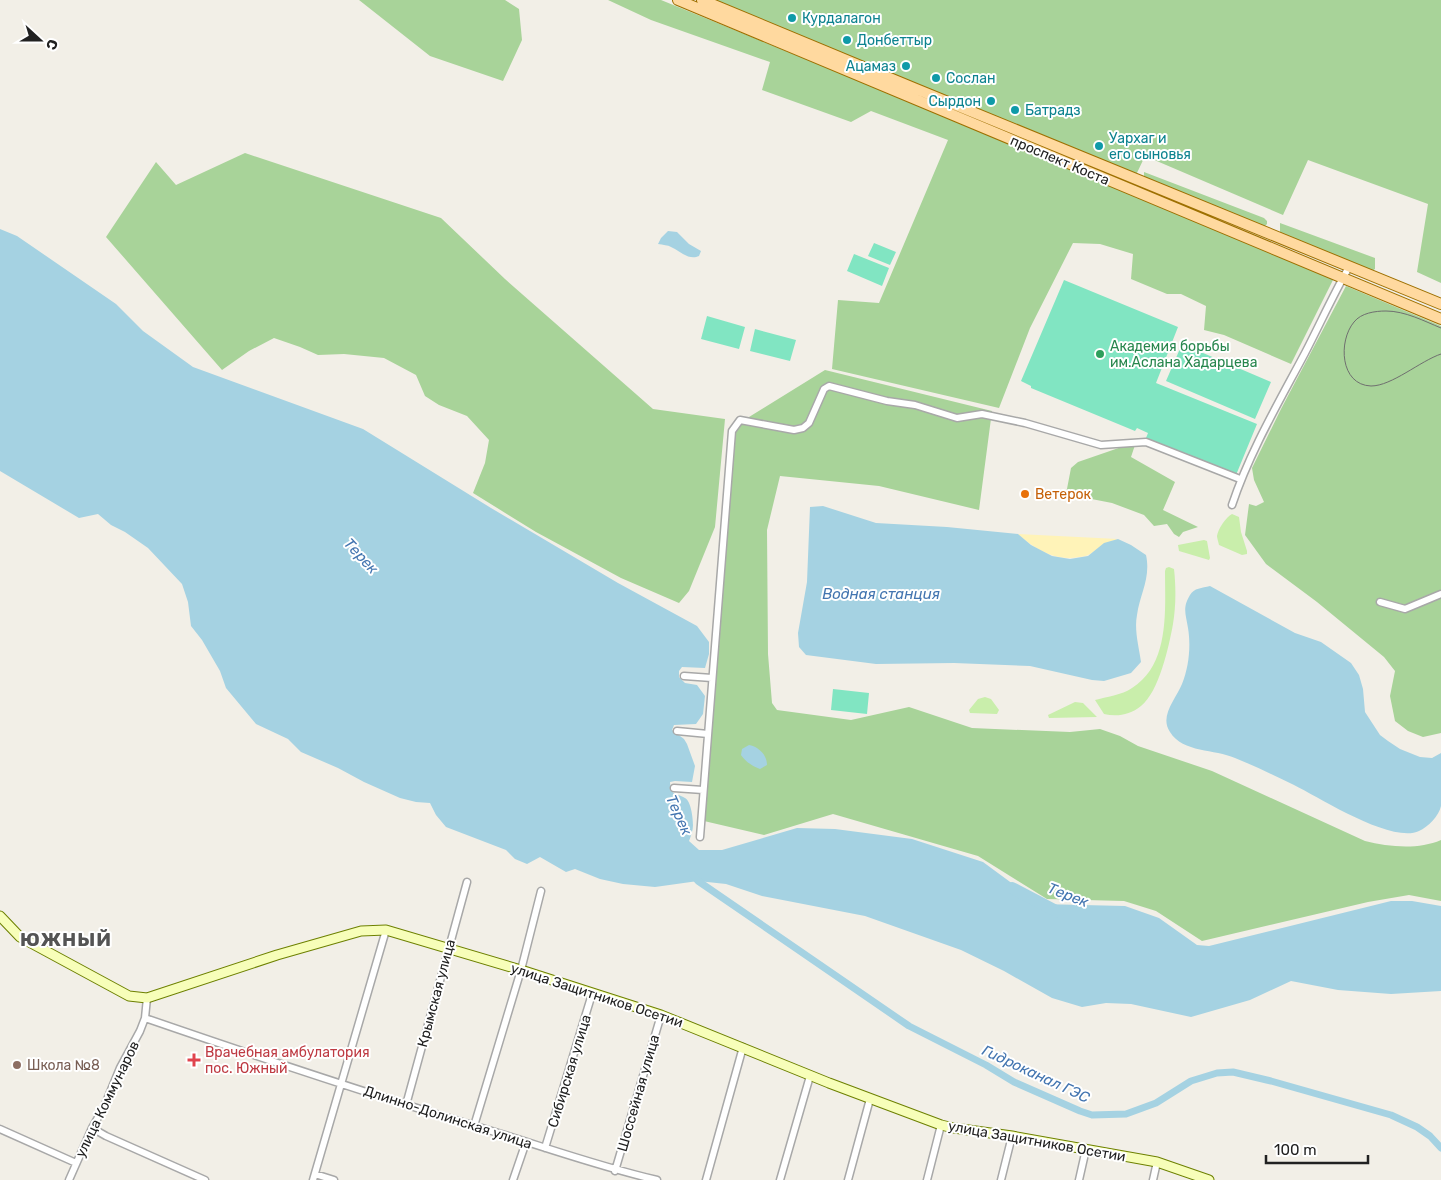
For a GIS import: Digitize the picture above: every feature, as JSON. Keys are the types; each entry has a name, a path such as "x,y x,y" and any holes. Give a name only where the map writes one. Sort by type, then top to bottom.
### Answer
{"main road":[{"name":"проспект Коста","path":"678,0 1441,319"},
{"name":"проспект Коста","path":"702,0 1441,304"}],"street":[{"path":"1232,505 1240,480 1275,408 1306,352 1348,267"},
{"path":"700,837 732,431 740,420 794,430 803,428 809,422 824,389 829,386 957,418 982,414 1025,422 1100,445 1146,442 1240,480"},
{"path":"1380,602 1405,609 1441,594"},
{"path":"684,676 712,678"},
{"path":"677,731 708,734"},
{"path":"674,788 703,790"},
{"name":"Крымская улица","path":"406,1105 467,882"},
{"path":"474,1126 521,970 541,891"},
{"name":"улица Защитников Осетии","path":"0,916 20,937 128,996 147,998 277,955 360,931 386,930 521,970 661,1015 810,1076 954,1128 1012,1136 1157,1162 1209,1180"},
{"path":"334,1180 314,1177 386,930"},
{"name":"Сибирская улица","path":"545,1148 592,994"},
{"path":"145,1018 147,998"},
{"name":"Шоссейная улица","path":"615,1171 661,1015"},
{"name":"Длинно-Долинская улица","path":"145,1018 406,1105 615,1171 657,1180"},
{"name":"улица Коммунаров","path":"69,1180 145,1018"},
{"path":"706,1180 743,1047"},
{"path":"780,1180 810,1076"},
{"path":"848,1180 870,1099"},
{"path":"927,1180 941,1124"},
{"path":"92,1128 204,1180"},
{"path":"0,1129 76,1164"},
{"path":"1000,1180 1012,1136"},
{"path":"513,1180 526,1142"},
{"path":"1078,1180 1086,1149"},
{"path":"1153,1180 1157,1162"}],"green space":[{"path":"359,0 505,0 519,9 522,40 503,81 430,56"},
{"path":"608,0 661,0 1334,278 1291,364 1224,335 1204,330 1206,306 1181,294 1167,294 1131,279 1133,254 1100,244 1073,243 1030,328 999,408 832,369 838,300 879,303 948,140 871,111 851,122 762,90 770,62 651,20"},
{"path":"712,0 1441,0 1441,283 1417,272 1428,204 1308,160 1283,215 1145,156 1136,175"},
{"path":"245,153 441,218 505,279 653,409 725,419 715,527 689,591 679,603 621,578 536,532 473,493 485,463 489,440 467,416 439,405 425,396 416,375 384,358 344,354 318,355 274,338 249,351 222,370 106,237 156,162 176,185"},
{"path":"1144,172 1264,218 1267,224 1264,227 1144,178"},
{"path":"1280,223 1375,258 1375,269 1372,271 1280,234"},
{"path":"874,243 896,252 890,265 868,256"},
{"path":"854,254 889,268 882,286 847,271"},
{"name":"Академия борьбы им.Аслана Хадарцева","path":"1064,280 1178,327 1156,383 1257,424 1236,475 1146,438 1148,433 1137,428 1135,431 1031,388 1031,386 1021,381"},
{"path":"1346,286 1441,326 1441,733 1423,737 1408,731 1395,721 1390,696 1395,671 1384,657 1317,602 1266,564 1245,535 1249,504 1256,506 1264,502 1254,480 1252,468"},
{"path":"707,316 745,327 739,349 701,339"},
{"path":"755,329 796,340 790,361 750,351"},
{"path":"1182,344 1271,382 1255,419 1166,381"},
{"path":"825,370 992,411 979,510 879,486 780,476 767,530 768,654 772,703 777,710 851,720 909,707 972,728 1070,732 1100,729 1120,736 1138,746 1212,771 1365,841 1384,845 1413,846 1441,840 1441,901 1409,895 1368,902 1202,941 1156,911 1124,901 1047,899 978,856 833,814 764,835 704,821 736,425"},
{"path":"1136,442 1131,457 1175,482 1163,510 1198,527 1183,532 1179,537 1174,534 1167,524 1154,526 1144,515 1112,503 1066,494 1071,468 1078,462"},
{"path":"1232,514 1239,517 1247,554 1242,555 1219,545 1217,536 1219,530 1225,520"},
{"path":"1207,541 1209,560 1179,551 1178,545"},
{"path":"1169,567 1174,569 1175,610 1169,644 1158,680 1147,699 1137,709 1123,714 1104,714 1095,700 1119,694 1132,688 1144,678 1153,665 1163,635 1165,571"},
{"path":"833,689 869,693 867,714 831,710"},
{"path":"985,697 991,699 999,710 997,714 970,713 969,710 978,699"},
{"path":"1075,702 1083,703 1097,717 1049,718 1048,715"}],"sand":[{"path":"1018,534 1118,539 1082,557 1062,558 1038,549"}],"water":[{"path":"0,229 17,236 116,304 143,331 193,367 363,429 618,583 697,626 709,642 709,654 705,668 682,667 679,671 679,677 685,683 697,685 705,696 703,714 696,724 674,725 672,730 684,739 695,766 692,782 670,782 673,792 689,802 693,825 689,841 699,850 722,850 797,828 835,829 912,839 983,862 1040,904 1125,906 1159,918 1197,945 1209,946 1391,901 1412,901 1441,906 1441,991 1391,994 1338,990 1291,981 1250,1000 1191,1017 1131,1004 1106,1003 1082,1007 1052,998 961,950 865,916 762,896 726,884 698,881 655,887 623,884 600,879 575,869 566,872 540,857 527,864 515,859 506,850 446,827 436,815 430,803 400,798 301,752 288,739 256,724 226,688 220,671 202,640 191,626 188,602 182,584 148,548 111,525 98,514 79,518 0,471"},
{"path":"668,231 677,232 689,244 701,251 699,256 688,256 670,246 658,244"},
{"name":"Водная станция","path":"823,506 876,523 1018,534 1031,545 1052,556 1070,559 1088,556 1104,543 1118,539 1131,545 1146,555 1147,563 1146,579 1136,621 1141,662 1131,673 1104,681 1030,666 954,663 876,664 806,655 799,647 798,633 807,582 810,507"},
{"path":"1210,586 1295,633 1321,642 1351,663 1359,675 1363,689 1365,712 1380,735 1388,741 1400,749 1420,757 1432,758 1441,753 1441,806 1436,817 1429,824 1419,831 1407,833 1374,826 1250,764 1227,755 1191,747 1176,739 1170,732 1166,720 1167,714 1182,684 1188,664 1189,642 1185,612 1186,604 1194,591"},
{"path":"749,745 762,752 766,758 767,765 760,769 749,764 741,755 742,749"}],"waterway":[{"name":"Гидроканал ГЭС","path":"693,875 698,881 909,1026 986,1065 1014,1082 1080,1111 1092,1115 1126,1114 1156,1103 1191,1081 1217,1073 1233,1072 1391,1115 1417,1127 1430,1136 1441,1148"},
{"name":"Терек","path":"1012,888 1058,912"}],"tram line":[{"path":"1441,328 1393,311 1373,312 1360,316 1354,322 1349,330 1344,350 1345,361 1353,378 1361,384 1371,386 1397,378 1441,354"}],"place":[{"name":"Курдалагон","path":"792,18"},
{"name":"Донбеттыр","path":"847,40"},
{"name":"Ацамаз","path":"906,66"},
{"name":"Сослан","path":"936,78"},
{"name":"Сырдон","path":"991,101"},
{"name":"Батрадз","path":"1015,110"},
{"name":"Уархаг и его сыновья","path":"1099,146"},
{"name":"Академия борьбы им.Аслана Хадарцева","path":"1100,354"},
{"name":"Ветерок","path":"1025,494"},
{"name":"Врачебная амбулатория пос. Южный","path":"194,1060"},
{"name":"Школа №8","path":"17,1065"}],"district":[{"name":"ЮЖНЫЙ","path":"66,939"}]}
